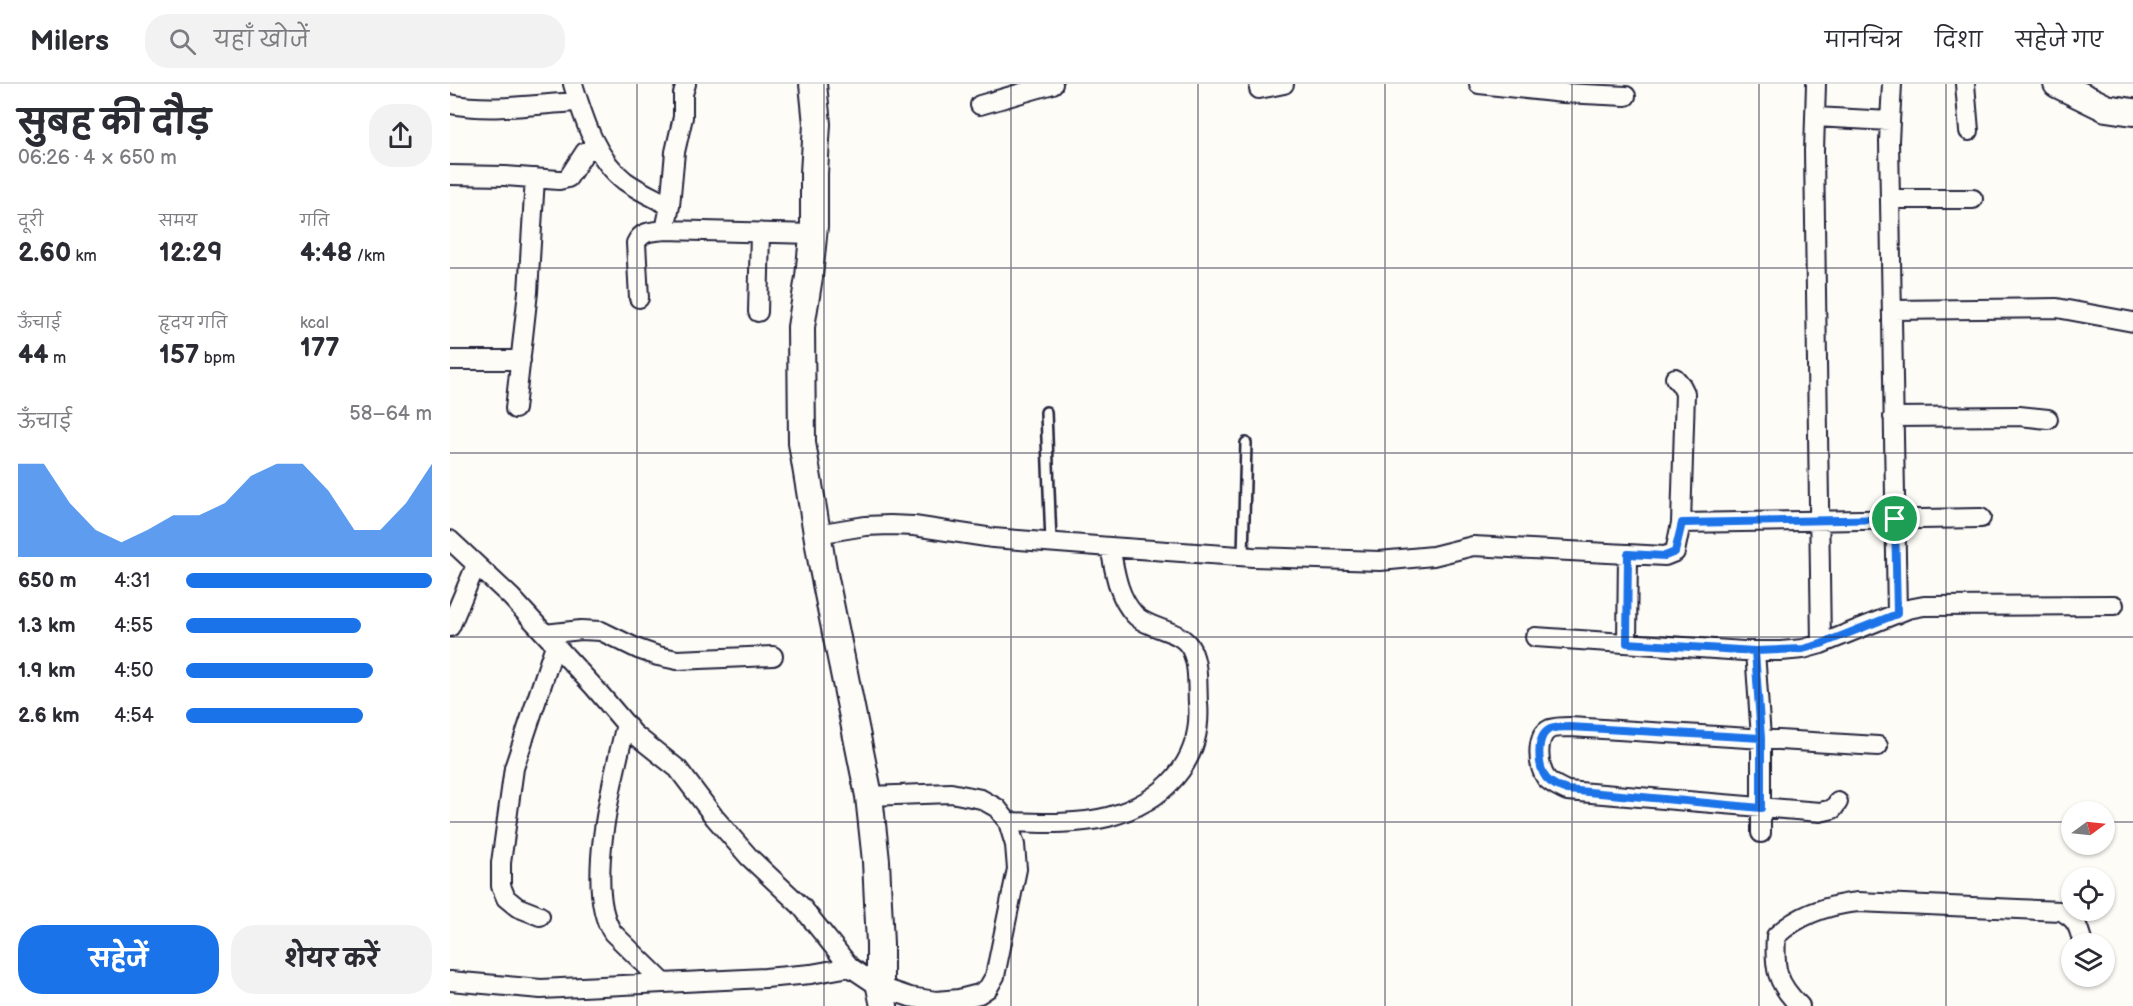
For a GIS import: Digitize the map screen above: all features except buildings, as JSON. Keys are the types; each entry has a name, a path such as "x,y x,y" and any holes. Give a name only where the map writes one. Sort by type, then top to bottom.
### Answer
{"street":[{"path":"573,84 595,147 603,159 625,181 670,206"},
{"path":"665,230 686,84"},
{"path":"813,84 817,124 813,234 801,327 802,443 817,534 869,796 876,861 882,996"},
{"path":"980,105 1053,84"},
{"path":"1259,89 1284,84"},
{"path":"1479,84 1564,88 1626,96"},
{"path":"1816,84 1821,644"},
{"path":"1892,84 1890,199 1897,614"},
{"path":"1965,84 1969,131"},
{"path":"2057,84 2106,108 2133,112"},
{"path":"450,104 468,108 485,108 578,102"},
{"path":"1815,117 1890,121"},
{"path":"450,175 560,180 568,178 585,152 595,147"},
{"path":"515,409 528,292 535,178"},
{"path":"1890,199 1973,199"},
{"path":"639,298 636,243 640,235 644,233 665,230 813,234"},
{"path":"758,312 760,233"},
{"path":"1892,310 2057,308 2133,322"},
{"path":"450,360 521,360"},
{"path":"817,534 865,526 914,526 993,538 1051,543 1243,556 1380,561 1433,556 1473,546 1665,556 1675,552 1682,523 1685,393 1682,385 1675,378"},
{"path":"1893,417 2019,416 2048,419"},
{"path":"1682,523 1981,518"},
{"path":"450,540 511,597 634,734 678,769 749,857 801,906 850,967 882,996 936,1001 979,994 988,988 995,976 1017,869 1015,845 1008,822 997,808 981,799 951,793 869,796"},
{"path":"1008,822 1041,823 1107,817 1136,806 1165,789 1180,773 1198,733 1199,710 1195,660 1191,648 1185,640 1151,626 1136,616 1124,601 1118,587 1110,547"},
{"path":"1627,643 1628,554"},
{"path":"451,624 476,566"},
{"path":"1535,637 1755,651 1803,649 1924,606 2114,605"},
{"path":"550,639 581,630 601,631 638,649 677,660 773,656"},
{"path":"540,916 517,907 506,898 501,886 501,863 514,768 550,639"},
{"path":"1755,651 1761,738 1761,832"},
{"path":"626,724 606,806 601,873 602,908 607,924 613,933 664,983"},
{"path":"1838,801 1833,809 1820,812 1567,790 1555,786 1546,779 1539,766 1541,744 1545,732 1552,728 1570,727 1878,746"},
{"path":"1800,1006 1786,993 1779,979 1775,951 1776,936 1795,922 1836,904 1858,902 2061,911 2074,918 2079,933"},
{"path":"450,981 541,989 812,975 850,967"}],"lane":[{"path":"1046,412 1051,543"},
{"path":"1243,556 1246,442"}],"route":[{"path":"1895,519 1682,523 1675,552 1665,556 1628,554 1627,643 1755,651 1761,738 1761,808 1567,790 1555,786 1546,779 1539,766 1541,744 1545,732 1552,728 1570,727 1761,738 1755,651 1803,649 1897,614 1895,519"}]}
